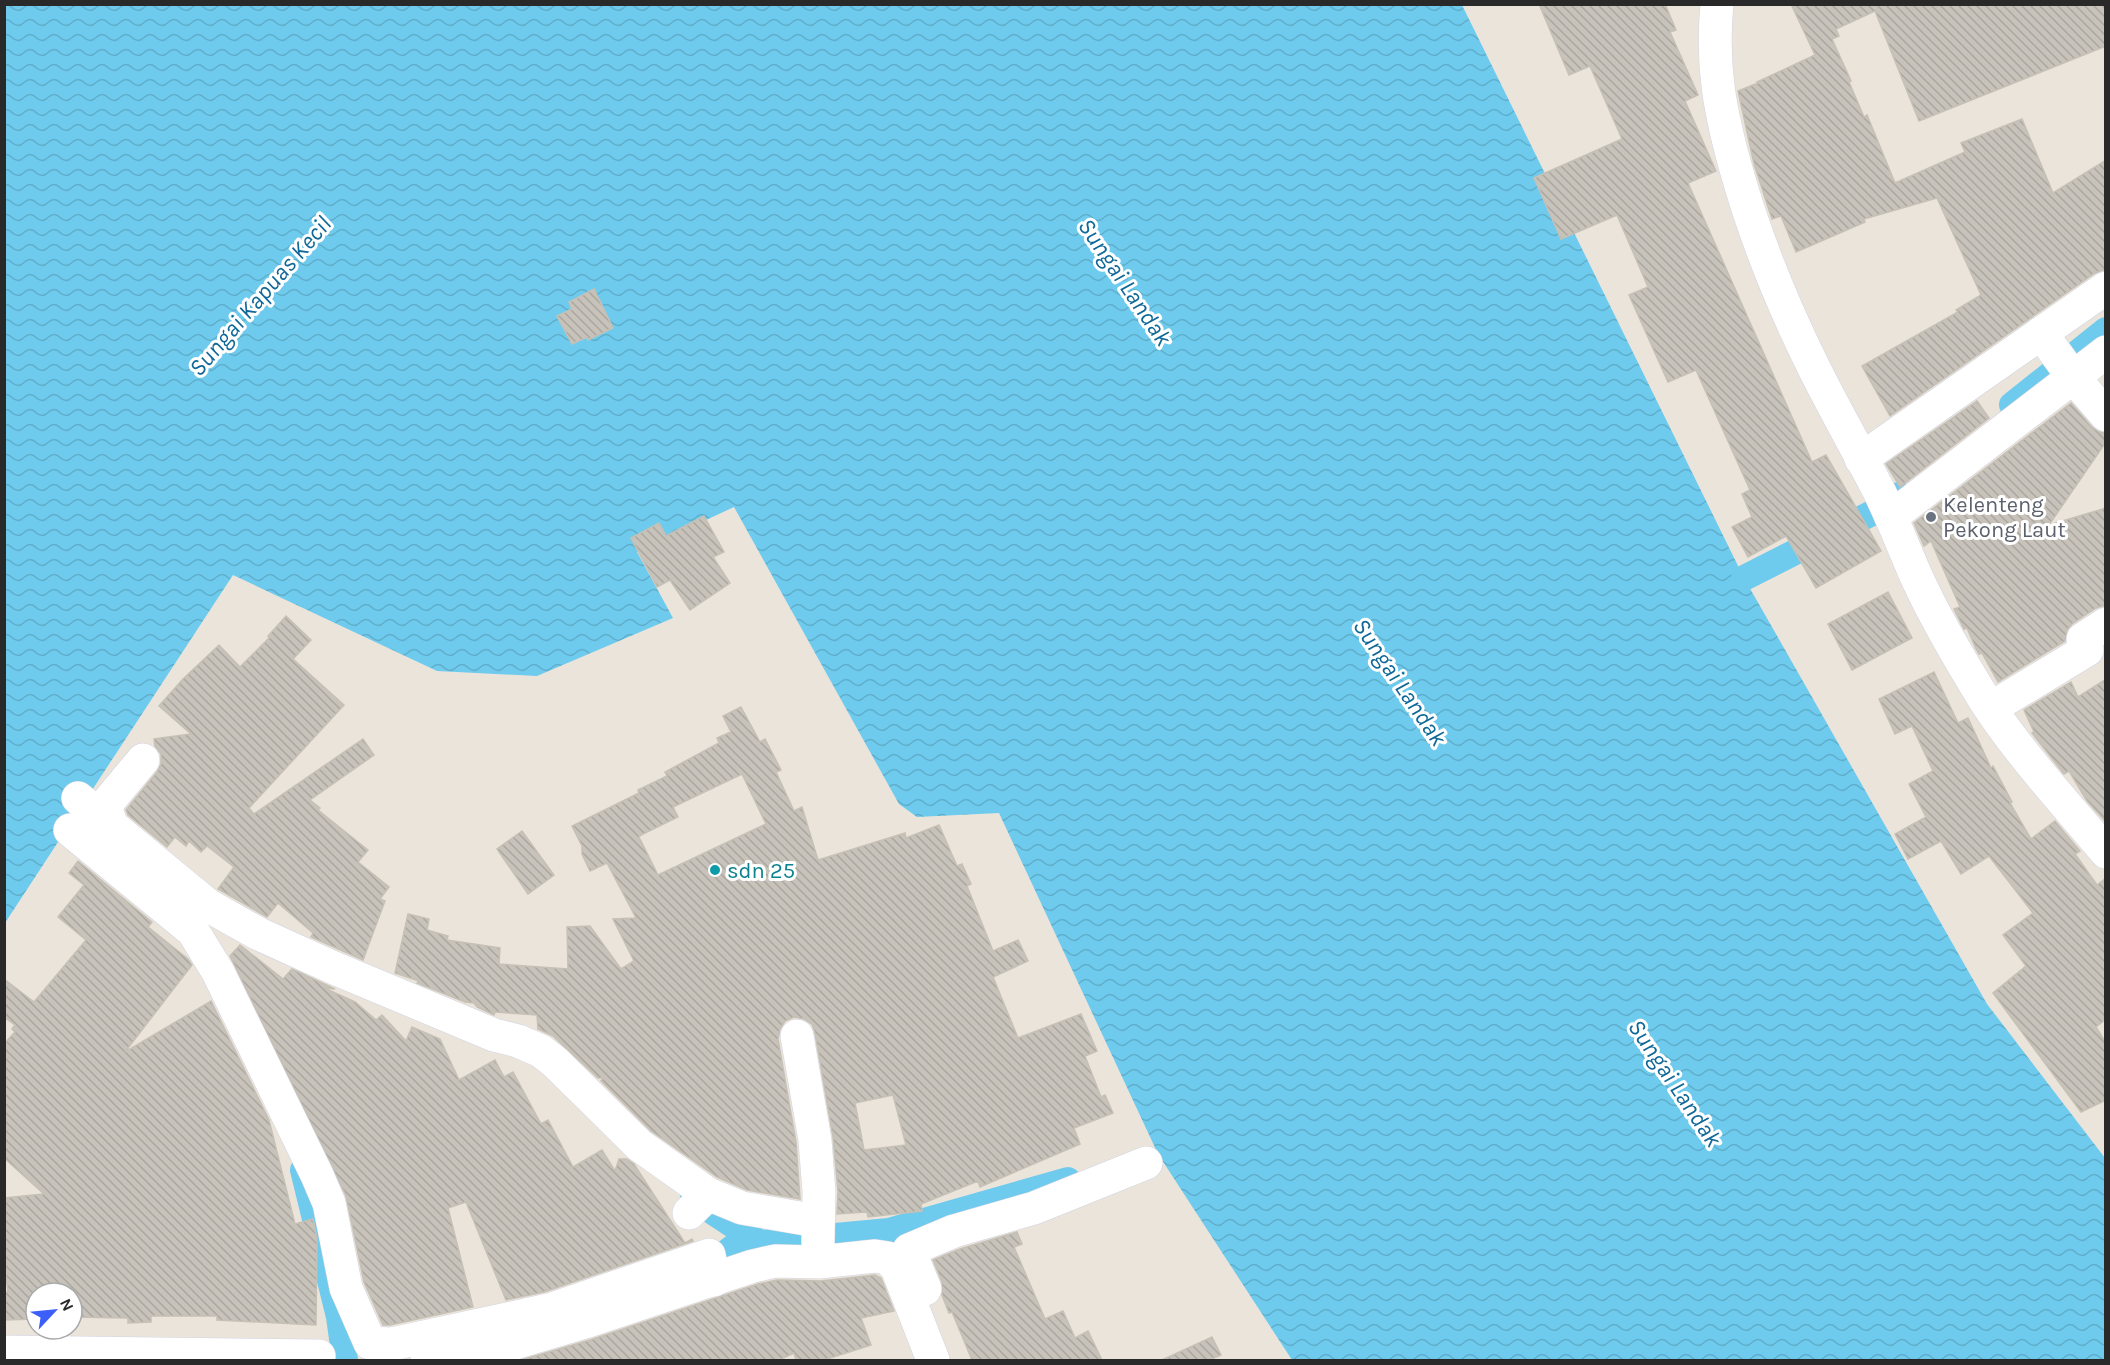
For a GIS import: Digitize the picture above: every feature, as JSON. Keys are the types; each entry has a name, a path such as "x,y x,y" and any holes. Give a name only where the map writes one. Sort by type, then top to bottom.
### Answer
{"street":[{"path":"1717,4 1715,55 1717,89 1724,126 1746,207 1776,286 1812,364 1885,504 1918,580 1950,642 1991,708 2034,765 2106,852"},
{"path":"1861,459 2106,288"},
{"path":"2041,333 2073,377 2106,415"},
{"path":"1885,504 2073,377 2106,352"},
{"path":"1991,708 2087,650 2084,639 2106,624"},
{"path":"112,826 103,808 143,760"},
{"path":"78,798 209,906 260,934 334,968 494,1035 527,1044 541,1051 639,1145 684,1179 698,1203 817,1221"},
{"path":"70,830 193,931 218,972 329,1203 346,1288 370,1343 392,1352 552,1320 712,1268 753,1266 775,1261 819,1262 899,1254 954,1231 1034,1208 1146,1163"},
{"path":"797,1036 815,1140 819,1192 817,1221 819,1262"},
{"path":"899,1254 897,1268 933,1360"},
{"path":"899,1254 953,1360"},
{"path":"427,1360 501,1347 552,1320"},
{"path":"4,1352 321,1349"}],"water":[{"path":"5,5 1462,5 1744,578 1987,1004 2105,1158 2105,1360 1292,1360 1158,1154 999,813 917,817 899,804 734,507 637,552 673,618 537,676 437,671 233,575 5,923"}],"building":[{"path":"1539,4 1665,4 1676,30 1670,32 1698,95 1685,101 1716,171 1688,183 1812,462 1826,455 1881,551 1816,588 1786,536 1748,557 1732,527 1752,517 1742,494 1750,490 1696,370 1668,382 1629,295 1648,287 1617,215 1561,239 1534,178 1622,139 1590,66 1569,75"},
{"path":"1791,4 2106,4 2106,46 1919,121 1875,11 1836,29 1839,36 1832,39 1864,117 1867,115 1895,183 1965,152 1961,143 2022,119 2053,193 2106,160 2106,269 2095,273 1890,416 1862,366 1958,312 1956,310 1981,295 1937,198 1864,219 1865,222 1796,252 1781,216 1772,219 1754,164 1738,91 1815,55"},
{"path":"594,289 613,328 588,340 587,337 572,344 557,316 572,309 569,302"},
{"path":"1977,401 1989,418 1900,487 1886,464"},
{"path":"2071,403 2092,427 2099,432 2106,433 2106,442 2049,525 2106,508 2106,605 2096,608 2072,624 2067,630 2065,641 1998,682 1982,653 1979,654 1967,628 1964,629 1954,609 1960,607 1931,541 1924,546 1914,523"},
{"path":"704,516 724,552 713,557 730,583 690,610 670,580 657,587 631,538 659,523 666,536"},
{"path":"1888,592 1912,638 1852,670 1828,624"},
{"path":"286,616 311,640 293,659 344,705 249,808 254,814 363,739 374,755 310,800 320,808 318,810 368,850 358,862 389,887 380,899 385,901 363,960 311,937 313,933 278,903 267,917 218,889 234,867 207,846 201,852 189,841 186,846 175,837 167,847 128,815 126,810 161,764 161,754 155,746 154,739 191,734 159,706 183,679 219,645 240,667 269,638 268,636"},
{"path":"1934,672 1958,723 1968,718 1991,768 1993,766 2012,802 2010,803 2031,839 2055,821 2080,851 2075,854 2097,885 2106,878 2106,1019 2096,1027 2106,1043 2106,1100 2081,1112 1993,993 2026,966 2003,935 2033,913 1989,856 1961,874 1941,841 1908,859 1895,834 1926,817 1909,784 1933,771 1912,726 1895,734 1879,699"},
{"path":"2106,679 2106,822 2087,801 2069,771 2064,774 2032,733 2034,732 2024,710 2071,682 2078,697"},
{"path":"741,707 760,742 765,739 781,770 776,772 794,811 802,807 818,860 905,833 906,838 939,825 957,866 962,864 971,884 967,886 993,951 1018,940 1028,961 993,977 1018,1038 1081,1014 1097,1051 1085,1056 1101,1097 1105,1095 1113,1113 1074,1128 1080,1144 980,1187 978,1181 921,1204 922,1211 868,1217 867,1212 837,1214 838,1191 833,1137 815,1033 812,1024 804,1019 794,1017 785,1021 778,1039 796,1142 800,1199 747,1190 717,1177 651,1131 601,1081 603,1078 598,1078 553,1036 538,1029 537,1015 495,1012 494,1015 477,1007 474,1003 465,1002 395,973 408,914 429,919 427,930 448,936 447,940 500,948 499,964 568,969 567,927 590,926 621,969 634,961 613,919 636,918 607,863 590,871 582,854 582,846 572,826 639,793 638,790 667,776 665,772 719,743 717,738 731,732 723,716","holes":["742,774 766,824 658,875 639,837 678,817 673,807","893,1095 906,1145 864,1150 855,1103"]},
{"path":"522,831 554,875 528,894 497,849"},
{"path":"78,861 152,922 148,927 188,959 192,965 125,1052 211,1001 269,1120 295,1224 313,1219 317,1239 316,1325 217,1320 217,1316 151,1316 151,1322 128,1323 128,1318 84,1317 84,1281 24,1281 24,1319 4,1320 4,1292 8,1292 4,1262 4,1198 44,1194 4,1158 4,1044 15,1032 12,1029 15,1025 4,1017 4,979 34,1002 86,940 58,917 84,885 69,873"},
{"path":"240,945 283,979 292,969 335,989 324,988 355,1002 376,1020 382,1015 406,1041 412,1027 440,1039 459,1080 495,1060 504,1077 513,1072 541,1124 548,1120 573,1167 602,1150 615,1171 619,1159 627,1159 634,1164 685,1243 692,1239 693,1241 544,1292 506,1300 466,1202 448,1208 473,1307 383,1325 364,1282 346,1196 230,956"},
{"path":"1017,1232 1022,1244 1014,1247 1045,1319 1063,1311 1075,1338 1088,1331 1102,1360 972,1360 952,1312 949,1313 942,1295 942,1282 933,1260 960,1249"},
{"path":"875,1275 881,1278 894,1311 861,1318 871,1345 824,1360 796,1360 794,1353 779,1360 521,1360 590,1340 758,1284 777,1280 821,1281"},
{"path":"1212,1337 1221,1355 1209,1360 1162,1360"}],"waterway":[{"path":"2012,405 2106,330"},
{"path":"1744,578 1886,506 1899,495"},
{"path":"303,1170 339,1317 345,1360"},
{"path":"693,1199 760,1243 889,1231 1068,1180"},
{"path":"697,1269 715,1261 749,1235"}],"place":[{"name":"Kelenteng Pekong Laut","path":"1931,517"},
{"name":"sdn 25","path":"715,870"}],"water label":[{"name":"Sungai Landak","path":"1125,282"},
{"name":"Sungai Kapuas Kecil","path":"260,296"},
{"name":"Sungai Landak","path":"1400,682"},
{"name":"Sungai Landak","path":"1675,1083"}]}
